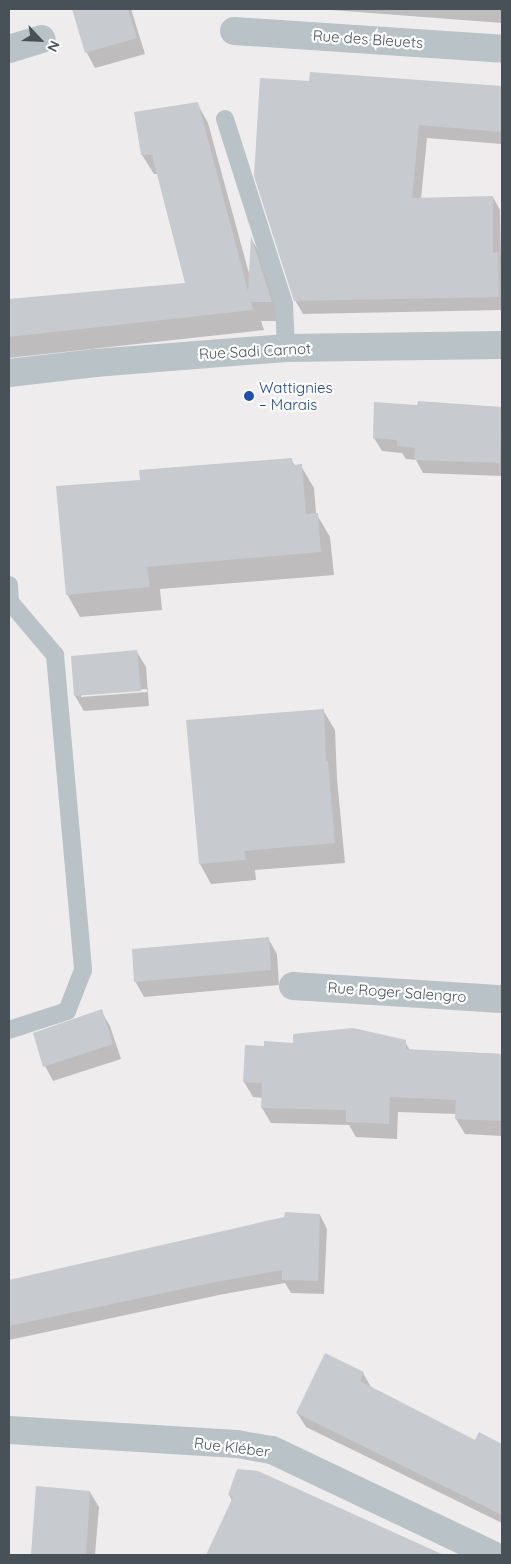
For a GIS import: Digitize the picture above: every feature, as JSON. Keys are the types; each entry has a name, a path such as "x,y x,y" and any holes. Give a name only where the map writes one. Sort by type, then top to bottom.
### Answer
{"street":[{"name":"Rue des Bleuets","path":"234,31 502,49"},
{"path":"9,48 42,39"},
{"name":"Rue Sadi Carnot","path":"9,373 103,362 286,348 502,345"},
{"name":"Rue Roger Salengro","path":"293,986 502,999"},
{"name":"Rue Kléber","path":"9,1430 237,1444 272,1450 493,1555"}],"lane":[{"path":"225,120 284,304 286,348"},
{"path":"9,585 10,602 55,655 83,970 66,1011 9,1030"}],"building":[{"path":"72,9 128,9 137,38 85,53"},
{"path":"310,72 502,86 502,132 419,125 412,198 493,196 493,253 498,252 499,297 294,301 254,176 260,78 309,81"},
{"path":"198,102 248,291 251,236 272,302 251,302 253,310 9,337 9,299 185,283 152,155 141,155 134,112"},
{"path":"418,401 502,407 500,463 414,460 415,448 397,446 397,440 373,438 374,402 417,405"},
{"path":"292,458 293,465 302,464 306,514 318,513 321,552 147,567 150,587 66,595 56,486 140,480 139,470"},
{"path":"137,650 141,691 74,696 71,656"},
{"path":"324,709 326,761 328,761 335,843 244,851 246,860 199,864 186,720"},
{"path":"269,937 271,970 134,982 132,949"},
{"path":"102,1009 113,1044 43,1067 33,1033"},
{"path":"353,1028 406,1040 406,1049 502,1054 502,1121 455,1119 456,1100 390,1097 389,1124 346,1122 346,1110 261,1108 262,1083 243,1082 245,1045 264,1046 264,1041 293,1043 293,1034"},
{"path":"285,1212 320,1214 318,1281 282,1280 282,1270 211,1283 9,1326 9,1280 284,1217"},
{"path":"325,1353 364,1372 360,1381 475,1440 479,1432 502,1444 502,1515 296,1413"},
{"path":"237,1469 258,1471 444,1555 206,1555 233,1497 228,1495"},
{"path":"36,1486 90,1491 86,1555 31,1555"}],"place":[{"name":"Wattignies – Marais","path":"249,396"}]}
